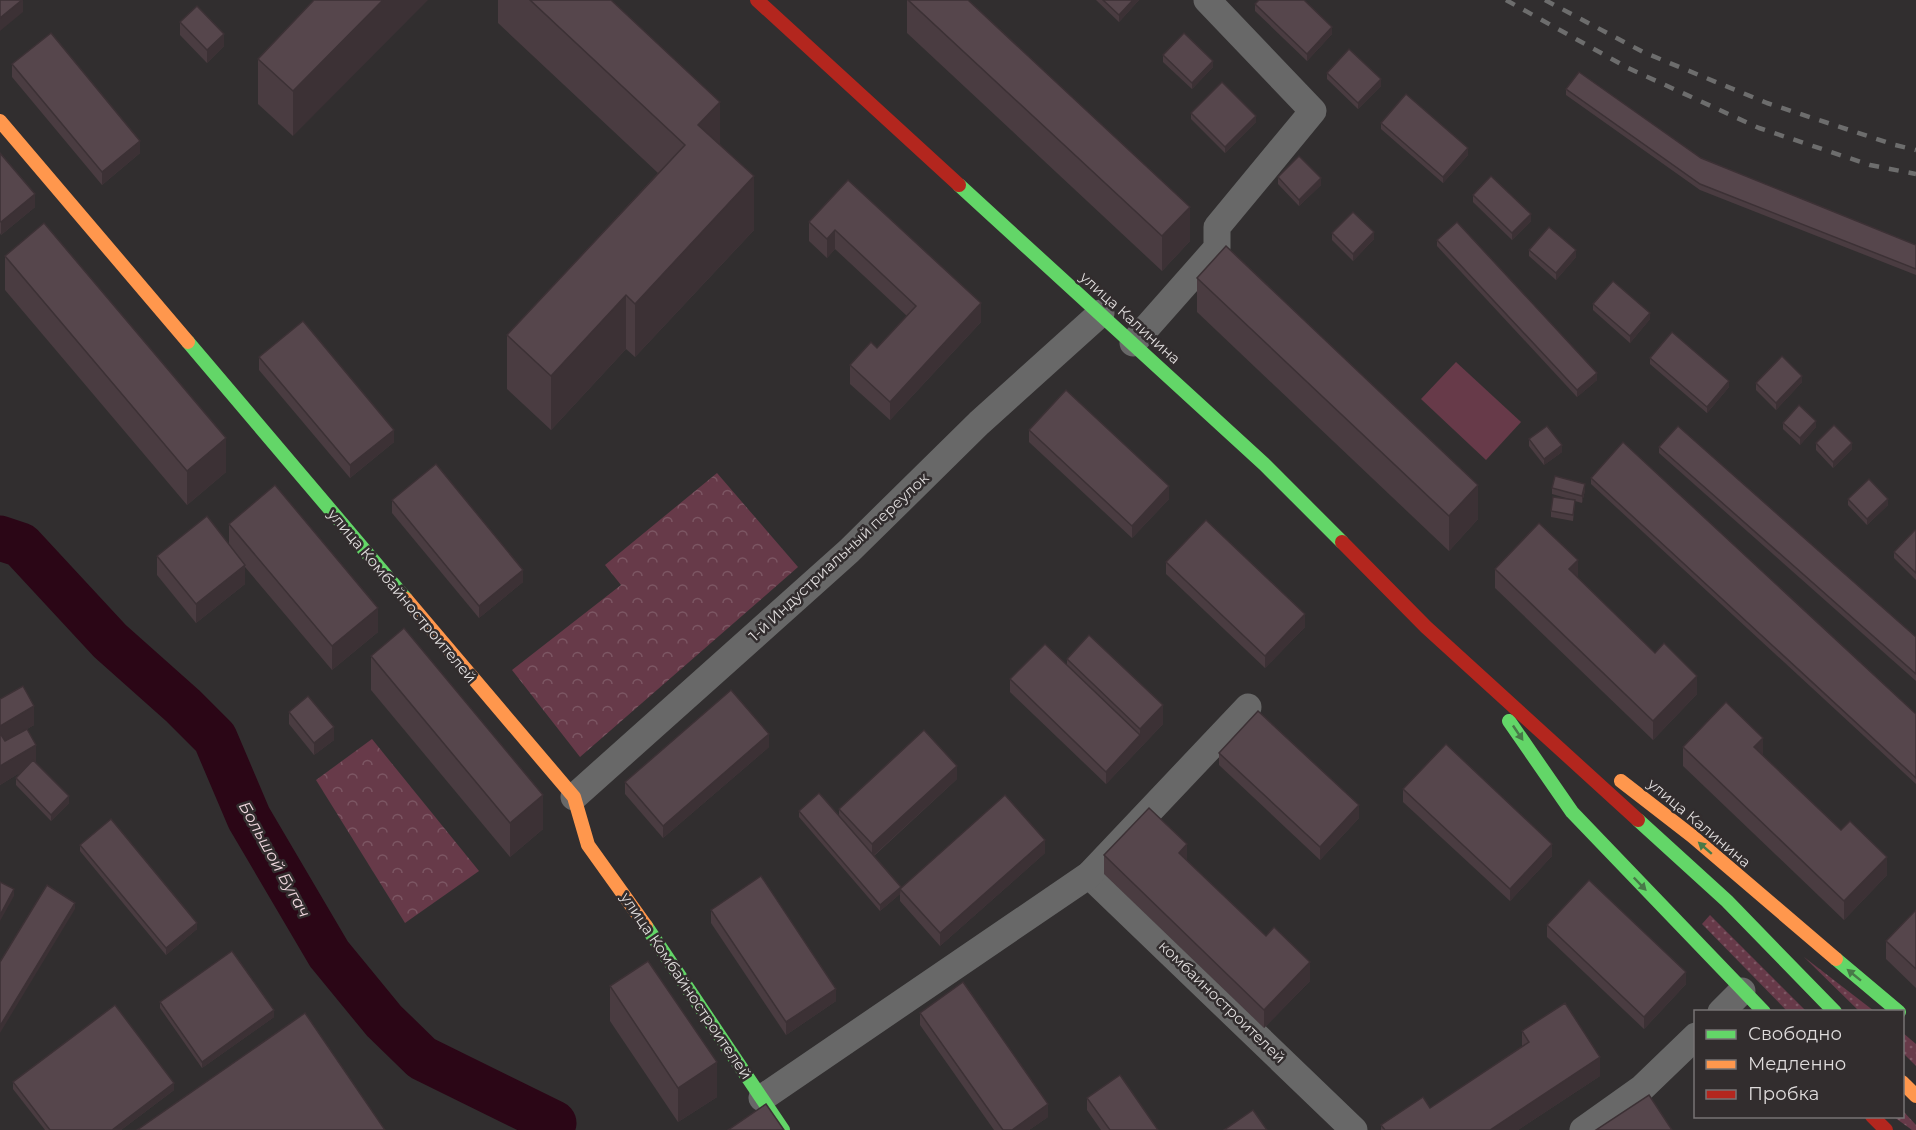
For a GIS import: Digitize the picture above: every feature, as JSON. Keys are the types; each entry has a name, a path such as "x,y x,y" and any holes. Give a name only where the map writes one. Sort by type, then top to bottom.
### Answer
{"main road":[{"name":"улица Калинина","path":"757,0 1264,464 1471,669 1727,902 1834,1010"},
{"name":"улица Комбайностроителей","path":"0,121 574,797 588,845 665,953 783,1130"},
{"name":"улица Калинина","path":"1471,669 1593,760"},
{"name":"улица Калинина","path":"1471,669 1572,812 1742,991 1763,1010"},
{"name":"улица Калинина","path":"1612,774 1659,808 1840,964 1898,1010"},
{"path":"1904,1084 1916,1096"},
{"path":"1874,1118 1886,1130"}],"street":[{"path":"1133,343 1217,248 1217,227 1313,111 1207,0"},
{"name":"1-й Индустриальный переулок","path":"574,797 849,551 979,423 1101,314"},
{"path":"762,1098 1089,875 1248,707"},
{"name":"комбаиностроителей","path":"1089,875 1354,1130"},
{"path":"1722,1010 1742,991"},
{"path":"1583,1130 1642,1088 1694,1037"}],"green space":[{"path":"1456,362 1521,422 1486,460 1421,399"},
{"path":"717,473 798,567 580,757 512,670 621,585 605,565"},
{"path":"372,739 479,871 405,923 316,780"},
{"path":"1710,915 1805,1010 1786,1010 1702,924"},
{"path":"1804,957 1873,1010 1858,1010"},
{"path":"1904,1034 1916,1044 1916,1066 1904,1054"},
{"path":"1904,1112 1916,1125 1916,1130 1912,1130 1895,1118 1904,1118"}],"building":[{"path":"0,0 22,0 0,18"},
{"path":"314,0 383,0 293,91 258,59"},
{"path":"530,0 611,0 720,102 698,125 754,176 635,304 626,295 551,376 507,335 685,145"},
{"path":"908,0 968,0 1190,207 1162,236"},
{"path":"1103,0 1133,0 1119,15"},
{"path":"1259,0 1304,0 1332,27 1307,54 1255,4"},
{"path":"197,6 224,34 207,50 180,22"},
{"path":"51,33 140,141 102,172 12,64"},
{"path":"1184,33 1213,61 1192,83 1163,55"},
{"path":"1349,49 1381,79 1358,103 1327,73"},
{"path":"1579,72 1701,158 1916,245 1916,269 1700,184 1566,89"},
{"path":"1222,82 1256,116 1225,147 1191,113"},
{"path":"1406,94 1468,148 1443,177 1381,123"},
{"path":"0,153 35,194 1,222 0,221"},
{"path":"1299,156 1321,178 1299,200 1278,177"},
{"path":"1491,176 1531,214 1512,233 1473,195"},
{"path":"848,180 981,303 890,402 850,365 871,342 877,348 916,306 835,230 827,239 809,222"},
{"path":"1353,212 1374,232 1353,254 1332,233"},
{"path":"1457,222 1597,373 1577,390 1437,240"},
{"path":"44,223 226,438 187,471 5,256"},
{"path":"1549,227 1576,250 1556,273 1529,250"},
{"path":"1226,246 1478,485 1449,516 1197,278"},
{"path":"1613,281 1650,313 1630,336 1593,304"},
{"path":"303,321 394,430 350,465 259,357"},
{"path":"1672,332 1729,381 1707,407 1650,358"},
{"path":"1782,356 1802,376 1776,403 1756,383"},
{"path":"1066,390 1169,486 1132,526 1029,430"},
{"path":"1799,405 1816,421 1800,438 1783,423"},
{"path":"1834,425 1852,443 1833,462 1816,443"},
{"path":"1547,426 1562,445 1544,459 1529,439"},
{"path":"1678,426 1916,637 1916,674 1659,447"},
{"path":"1623,442 1916,714 1916,778 1591,478"},
{"path":"436,464 523,570 479,606 392,500"},
{"path":"1555,476 1585,484 1582,496 1552,488"},
{"path":"1869,479 1888,499 1867,519 1848,499"},
{"path":"275,485 378,608 332,646 229,524"},
{"path":"1553,497 1575,500 1573,515 1551,511"},
{"path":"207,516 245,565 196,604 157,556"},
{"path":"1206,520 1305,614 1265,656 1166,562"},
{"path":"1539,523 1578,560 1569,569 1655,653 1664,643 1697,676 1653,721 1495,569"},
{"path":"1916,531 1916,573 1894,552"},
{"path":"404,628 543,795 510,823 371,656"},
{"path":"1089,635 1163,705 1140,729 1067,659"},
{"path":"1045,644 1140,735 1106,772 1010,679"},
{"path":"23,686 34,706 0,726 0,699"},
{"path":"731,690 769,734 663,826 625,782"},
{"path":"308,696 334,727 314,743 289,712"},
{"path":"1726,702 1763,738 1754,747 1841,830 1850,821 1887,857 1844,901 1683,747"},
{"path":"1258,711 1359,805 1320,847 1219,753"},
{"path":"27,729 36,745 0,766 0,733 5,741"},
{"path":"924,730 957,766 872,844 839,809"},
{"path":"1446,744 1552,844 1510,889 1403,789"},
{"path":"33,760 69,796 51,815 16,778"},
{"path":"819,793 901,887 880,905 799,811"},
{"path":"1005,795 1045,840 940,933 900,889"},
{"path":"1149,808 1187,844 1179,853 1266,936 1274,927 1310,962 1264,1010 1104,855"},
{"path":"111,819 197,923 166,948 80,845"},
{"path":"761,876 836,989 786,1022 711,910"},
{"path":"1589,880 1686,972 1644,1017 1547,925"},
{"path":"0,882 14,889 0,915"},
{"path":"47,885 75,903 0,1026 0,962"},
{"path":"1916,910 1916,969 1886,941"},
{"path":"232,951 274,1010 202,1062 160,1002"},
{"path":"648,961 717,1062 678,1088 610,986"},
{"path":"963,982 1048,1104 1012,1130 1003,1130 920,1013"},
{"path":"1565,1003 1600,1057 1490,1130 1385,1130 1381,1125 1423,1097 1430,1108 1529,1042 1522,1031"},
{"path":"115,1005 174,1083 112,1130 50,1130 13,1082"},
{"path":"305,1013 385,1130 137,1130"},
{"path":"1120,1075 1158,1130 1110,1130 1087,1098"},
{"path":"1649,1095 1672,1130 1596,1130"},
{"path":"766,1104 784,1130 728,1130"},
{"path":"1253,1110 1267,1130 1224,1130"}],"waterway":[{"name":"Большой Бугач","path":"0,538 21,545 110,641 215,738 249,818 329,954 384,1021 422,1058 554,1123"}],"railway":[{"path":"1506,0 1628,68 1759,128 1870,165 1916,174"},
{"path":"1545,0 1643,52 1767,103 1916,150"}],"traffic: fast":[{"path":"959,185 1264,464 1342,542"},
{"path":"188,342 406,599"},
{"path":"1509,721 1572,812 1762,1010"},
{"path":"1638,820 1727,901 1833,1010"},
{"path":"646,926 783,1130"},
{"path":"1836,959 1897,1010"}],"traffic: slow":[{"path":"0,121 188,342"},
{"path":"406,599 574,797 588,845 646,926"},
{"path":"1621,781 1692,836 1836,959"},
{"path":"1904,1084 1916,1096"}],"traffic: jam":[{"path":"757,0 959,185"},
{"path":"1342,542 1426,627 1638,820"},
{"path":"1874,1118 1886,1130"}]}
